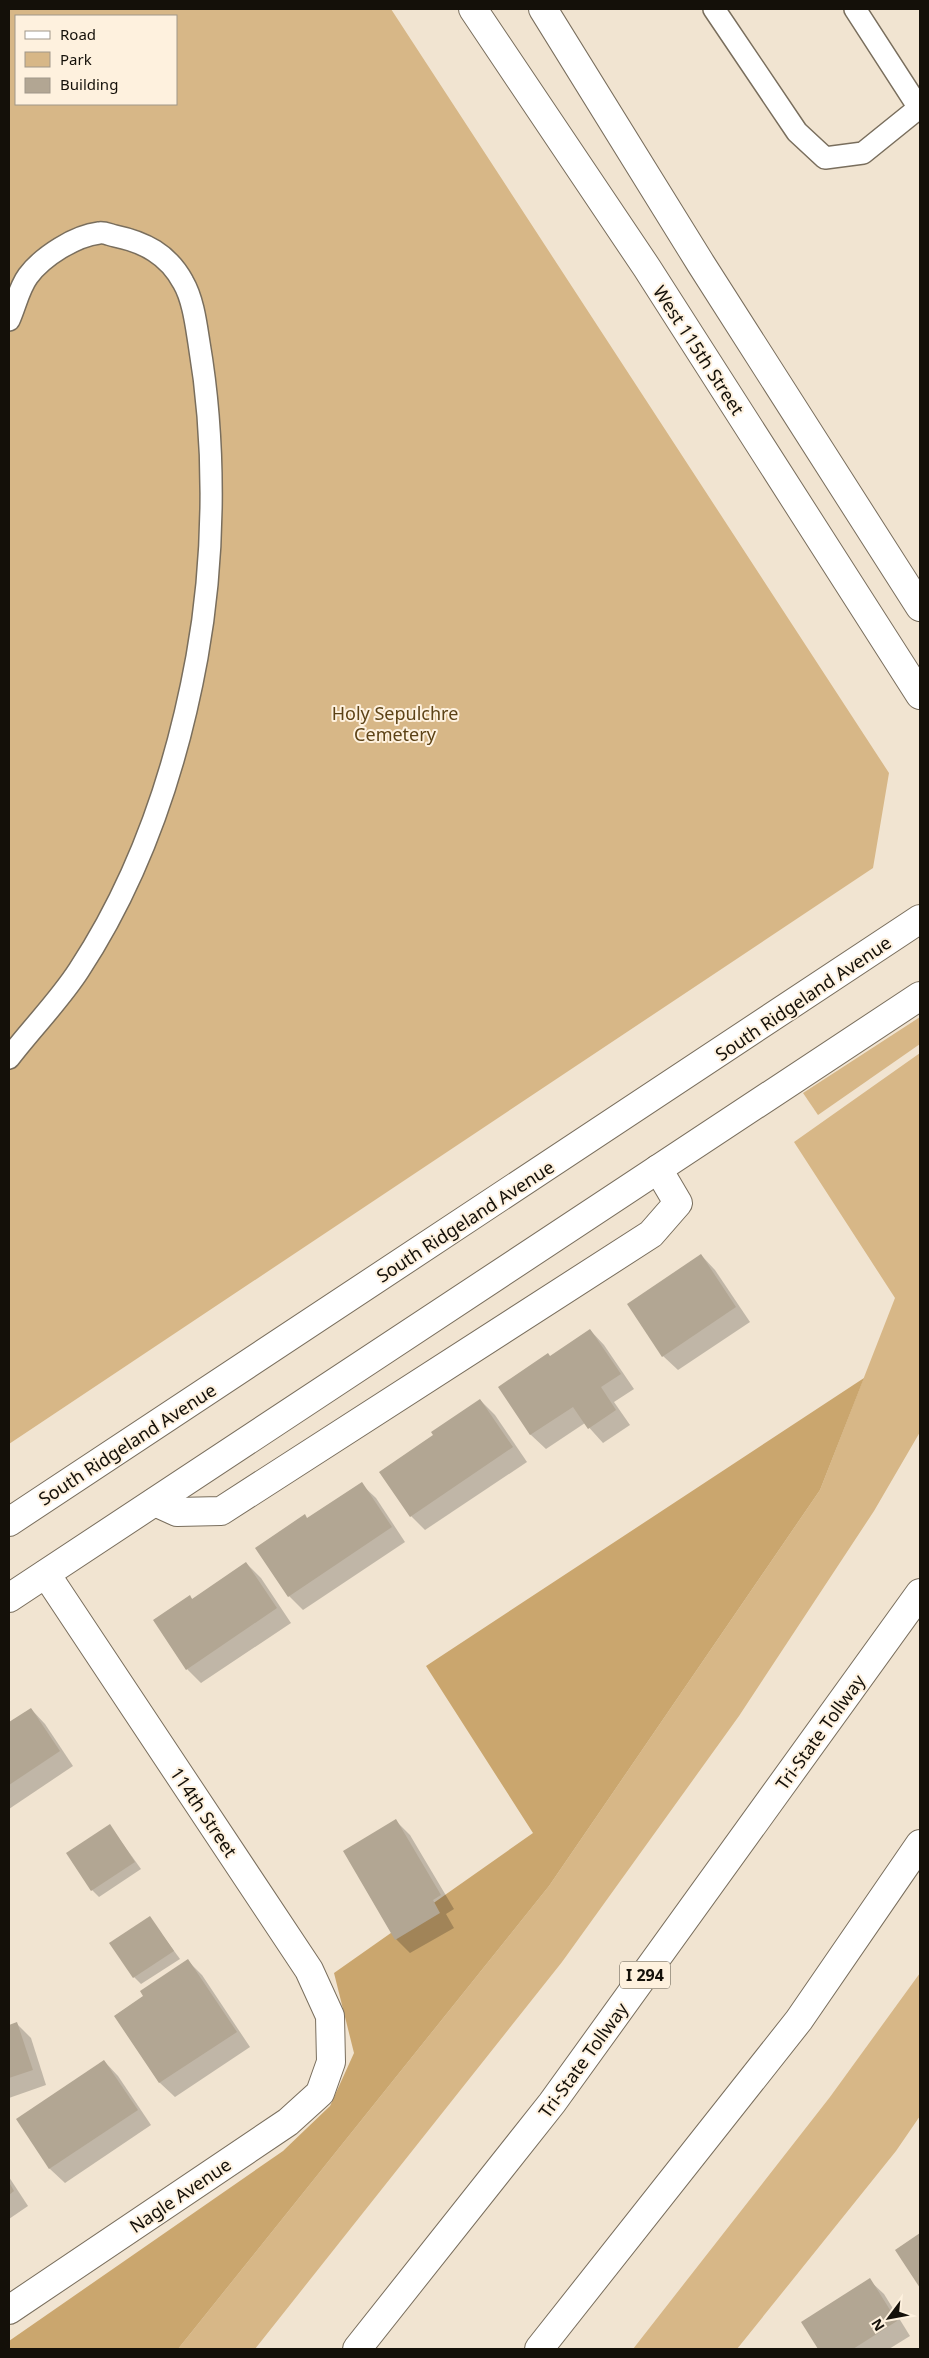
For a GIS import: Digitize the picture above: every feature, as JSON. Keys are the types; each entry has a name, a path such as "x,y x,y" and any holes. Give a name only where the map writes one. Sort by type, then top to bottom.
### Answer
{"main road":[{"name":"West 115th Street","path":"473,9 646,268 920,695"},
{"path":"544,9 701,264 920,607"},
{"name":"South Ridgeland Avenue","path":"9,1522 920,919"},
{"path":"9,1598 920,996"},
{"path":"155,1502 177,1512 221,1510 651,1234 678,1203 658,1169"},
{"name":"114th Street","path":"46,1574 309,1970 330,2016 331,2062"},
{"name":"Tri-State Tollway","path":"357,2349 552,2104 920,1593"},
{"path":"539,2349 798,2020 920,1844"},
{"name":"Nagle Avenue","path":"9,2310 288,2122 320,2094 331,2062"}],"lane":[{"path":"714,9 798,132 825,158 863,153 920,108 855,9"},
{"path":"9,320 28,277 69,241 101,232 128,238 152,247 170,263 184,283 195,321 203,367 209,442 210,511 206,584 197,657 165,788 137,860 111,916 77,972 9,1058"}],"green space":[{"name":"Holy Sepulchre Cemetery","path":"9,9 391,9 889,773 873,868 9,1444"},
{"path":"920,1017 920,1044 818,1115 803,1093"},
{"path":"920,1053 920,1432 874,1511 739,1716 562,1962 255,2349 178,2349 549,1886 820,1490 895,1298 794,1142"},
{"path":"920,1973 920,2116 896,2151 737,2349 633,2349 830,2097"}],"shaded area":[{"path":"864,1378 820,1490 549,1886 178,2349 9,2349 9,2341 283,2151 330,2106 354,2053 334,1973 533,1833 426,1666"}],"building":[{"path":"701,1254 736,1307 662,1357 627,1304"},
{"path":"590,1329 621,1374 601,1387 616,1410 588,1429 573,1407 530,1435 498,1387 548,1353 550,1356"},
{"path":"480,1399 513,1447 410,1517 379,1472 433,1435 431,1432"},
{"path":"362,1482 392,1527 288,1597 255,1548 305,1514 307,1518"},
{"path":"246,1562 277,1608 186,1670 153,1620 190,1595 192,1599"},
{"path":"31,1708 60,1751 9,1785 9,1722"},
{"path":"396,1819 441,1895 433,1900 440,1913 395,1940 343,1851"},
{"path":"110,1824 135,1862 91,1891 66,1853"},
{"path":"150,1916 174,1951 133,1978 109,1943"},
{"path":"188,1959 237,2032 159,2083 114,2016 143,1996 140,1991"},
{"path":"17,2022 33,2070 9,2078 9,2025"},
{"path":"104,2060 138,2110 49,2169 16,2119"},
{"path":"9,2182 14,2191 9,2195"},
{"path":"920,2233 920,2288 895,2250"},
{"path":"870,2278 897,2321 853,2349 818,2349 801,2322"}]}
